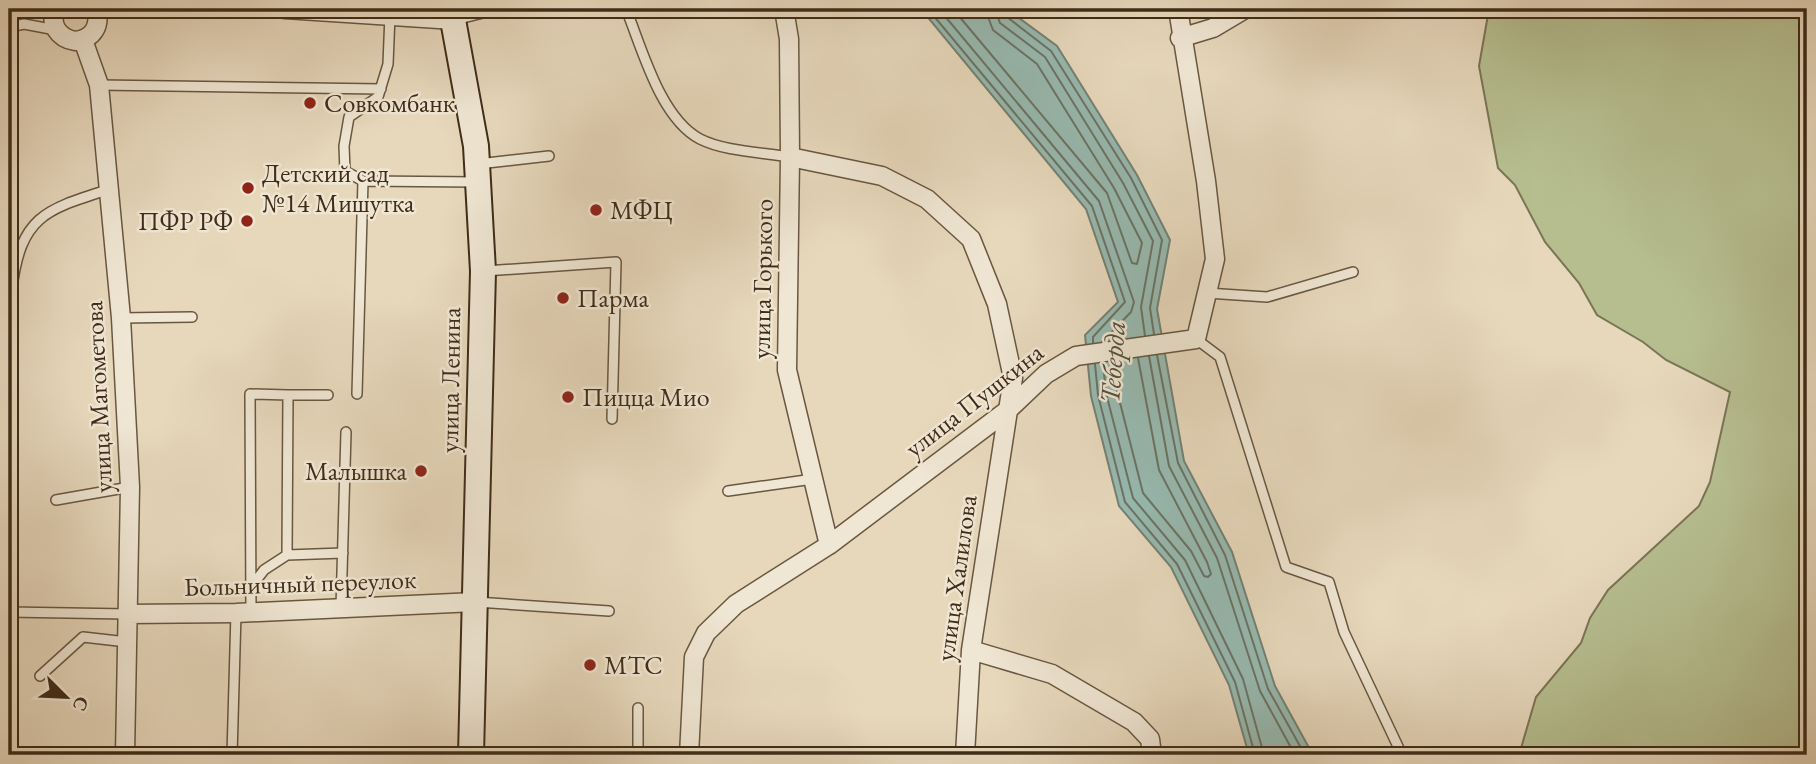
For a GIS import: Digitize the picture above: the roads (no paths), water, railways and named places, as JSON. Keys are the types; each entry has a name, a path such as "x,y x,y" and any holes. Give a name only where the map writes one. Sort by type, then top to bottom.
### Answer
{"main road":[{"name":"улица Ленина","path":"452,14 477,173 483,271 471,755"}],"street":[{"path":"55,9 53,18 56,30 68,40 83,40 97,27 96,9"},
{"path":"285,9 452,14"},
{"name":"улица Горького","path":"784,9 789,39 790,157 787,370 829,545"},
{"path":"1178,9 1180,38 1206,181 1215,259 1196,339"},
{"path":"1180,38 1213,28 1245,9"},
{"name":"улица Магометова","path":"83,40 100,85 107,190 121,318 130,487 125,755"},
{"name":"улица Халилова","path":"790,157 882,176 927,200 971,239 997,304 1013,378 971,650 965,755"},
{"name":"улица Пушкина","path":"689,755 694,657 706,633 736,604 829,545 1008,410 1046,374 1076,356 1196,339"},
{"name":"Больничный переулок","path":"127,614 244,613 475,602"},
{"path":"971,650 1052,674 1134,722 1150,739 1152,755"}],"lane":[{"path":"452,14 499,9"},
{"path":"626,9 656,85 677,121 700,138 734,148 790,157"},
{"path":"390,13 388,64 381,89 378,97 349,117 344,146 345,171 363,181 477,173 549,156"},
{"path":"9,27 24,24 56,30"},
{"path":"100,85 381,89"},
{"path":"356,394 363,181"},
{"path":"12,288 16,255 32,226 57,206 107,190"},
{"path":"483,271 616,262 612,419"},
{"path":"1207,293 1267,297 1353,272"},
{"path":"121,318 192,317"},
{"path":"1196,339 1220,357 1286,566 1329,582 1344,632 1402,755"},
{"path":"232,755 244,613 251,587 250,394 328,395"},
{"path":"287,555 288,395"},
{"path":"341,608 346,432"},
{"path":"728,491 813,479"},
{"path":"56,500 130,487"},
{"path":"251,587 264,570 287,555 342,553"},
{"path":"475,602 609,611"},
{"path":"9,612 127,614"},
{"path":"40,676 83,636 127,642"},
{"path":"638,708 638,755"}],"water":[{"name":"Теберда","path":"921,9 1007,9 1057,46 1137,175 1170,240 1157,309 1184,461 1232,552 1275,686 1313,755 1249,755 1229,685 1171,567 1119,506 1091,396 1085,335 1118,302 1086,209"}],"place":[{"name":"Совкомбанк","path":"310,103"},
{"name":"Детский сад №14 Мишутка","path":"248,188"},
{"name":"МФЦ","path":"596,210"},
{"name":"ПФР РФ","path":"247,221"},
{"name":"Парма","path":"563,298"},
{"name":"Пицца Мио","path":"568,397"},
{"name":"Малышка","path":"421,471"},
{"name":"МТС","path":"590,665"}]}
